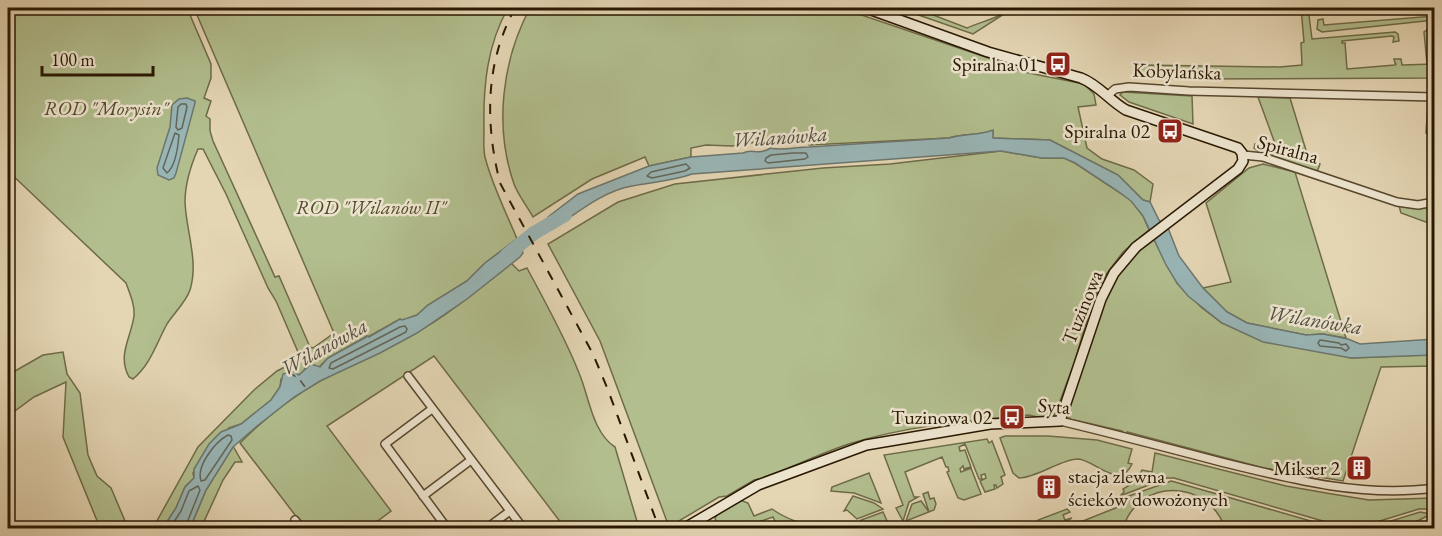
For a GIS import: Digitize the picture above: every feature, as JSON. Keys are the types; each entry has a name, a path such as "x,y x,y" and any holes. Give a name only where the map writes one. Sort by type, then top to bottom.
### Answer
{"street":[{"path":"866,8 988,52 1081,78 1090,82 1107,96"},
{"name":"Kobylańska","path":"1107,96 1115,89 1129,87 1188,91 1434,97"},
{"name":"Spiralna","path":"1107,96 1126,110 1234,146 1243,155 1263,157 1397,202 1418,205 1434,202"},
{"name":"Tuzinowa","path":"1060,421 1106,286 1124,259 1238,169 1244,161 1243,155"},
{"path":"408,376 523,528"},
{"path":"432,409 385,444 447,528"},
{"name":"Syta","path":"685,528 765,482 866,445 990,424 1060,421 1306,481 1385,491 1434,488"},
{"path":"423,496 471,460"},
{"path":"487,528 510,511"},
{"path":"295,520 301,528"}],"green space":[{"path":"8,8 187,8 211,64 211,78 204,98 211,101 206,116 210,119 213,141 275,277 279,276 310,347 313,348 334,333 194,8 508,8 495,37 488,67 484,98 484,147 491,178 517,239 485,263 467,281 428,305 417,315 402,321 400,319 367,336 328,358 319,367 306,367 299,375 295,374 281,379 280,387 271,400 241,424 229,428 193,473 194,478 185,487 176,508 163,528 153,528 198,447 254,390 277,371 301,359 226,194 203,149 198,149 185,195 193,257 190,290 167,324 144,367 133,379 129,377 124,361 134,312 126,283 8,171"},
{"path":"530,8 841,8 1024,72 1084,84 1094,94 1096,105 1078,107 1087,148 1102,159 1134,170 1153,184 1150,202 1143,200 1118,175 1050,140 993,138 993,131 949,138 809,145 806,134 732,146 706,145 691,148 691,157 649,166 645,157 592,179 533,217 514,184 504,140 503,117 507,72 520,28"},
{"path":"906,8 915,8 967,28 995,17 1009,8 1012,9 973,34 910,12"},
{"path":"1301,8 1308,8 1312,39 1395,32 1398,34 1399,41 1393,42 1394,37 1392,36 1342,41 1345,43 1347,69 1395,65 1394,59 1401,59 1402,65 1434,64 1434,78 1175,79 1142,76 1141,65 1280,67 1302,65 1301,43 1304,42"},
{"path":"1434,16 1434,20 1322,32 1317,29 1318,20 1323,19 1324,25"},
{"path":"1434,28 1434,63 1427,64 1424,32"},
{"path":"1123,92 1192,96 1193,124 1129,102 1120,95"},
{"path":"1258,97 1290,98 1309,160 1320,164 1317,172 1273,158 1254,148 1255,144 1277,149"},
{"path":"1428,102 1434,102 1434,133 1426,133"},
{"path":"1001,151 1042,158 1064,158 1075,163 1131,200 1143,216 1149,230 1123,252 1102,280 1092,303 1074,364 1055,414 1045,417 1029,415 940,424 852,443 754,480 727,496 719,497 669,527 600,341 548,244 618,202 675,184"},
{"path":"1263,164 1295,172 1346,338 1323,334 1306,335 1247,323 1227,312 1203,288 1231,282 1206,203 1249,168"},
{"path":"1399,206 1434,208 1434,225 1401,213"},
{"path":"1153,238 1177,283 1202,308 1222,323 1351,358 1421,355 1434,351 1434,366 1381,367 1343,481 1264,468 1070,419 1067,414 1105,299 1115,276 1129,258"},
{"path":"511,263 519,271 527,268 561,333 579,373 596,423 607,440 615,447 639,528 565,528 434,356 327,426 391,511 368,528 305,528 240,443 298,394 427,327"},
{"path":"63,352 67,374 80,393 88,455 97,476 111,488 128,528 100,528 63,437 66,382 34,397 8,416 8,375 43,355"},
{"path":"1048,436 1097,440 1132,449 1128,463 1132,464 1127,472 1114,475 1078,459 1019,478 1013,473 1000,438"},
{"path":"987,439 989,443 992,441 1005,475 1001,477 1003,484 997,488 994,485 995,489 985,492 980,481 986,478 985,474 981,475 982,479 979,479 965,444 959,447 960,451 965,450 971,467 964,469 963,466 960,469 961,472 971,468 981,494 964,500 958,498 947,472 948,467 942,457 905,472 914,497 918,497 909,502 903,521 896,508 903,505 884,455"},
{"path":"233,446 242,462 235,462 223,480 201,528 190,528 206,490"},
{"path":"1155,453 1286,486 1369,500 1434,498 1434,513 1426,509 1419,509 1357,528 1347,528 1174,478 1167,478 1120,496 1124,492 1123,489 1136,481 1142,470 1152,472"},
{"path":"869,473 881,503 854,493 831,491 832,487"},
{"path":"1171,481 1335,528 1225,528 1216,512 1204,500 1189,493 1174,490 1158,493 1143,500 1131,511 1123,528 1033,528 1038,520 1067,509 1070,512 1063,515 1065,520 1072,518 1066,521 1069,526 1074,522 1083,521 1123,505 1123,498"},
{"path":"928,492 930,499 934,498 936,504 934,510 929,512 923,494"},
{"path":"853,496 874,503 883,509 857,519 847,510 844,511"},
{"path":"740,500 748,503 754,516 772,509 797,522 825,523 827,528 778,528 773,517 741,528 718,528 715,518 718,513"},
{"path":"921,501 929,512 906,521 912,504"},
{"path":"883,512 888,523 885,528 866,528 860,523 861,520"},
{"path":"1420,512 1431,514 1404,528 1385,528 1381,524"}],"water":[{"path":"187,98 195,103 176,173 174,178 169,180 158,175 157,168 170,127 172,105 179,99"},
{"path":"993,130 993,138 1050,140 1118,175 1143,200 1150,202 1159,220 1168,228 1179,256 1203,288 1227,312 1247,323 1306,335 1323,334 1360,344 1434,339 1434,355 1351,358 1263,342 1222,323 1188,296 1177,283 1143,216 1131,201 1064,158 1042,158 1001,151 692,174 621,189 591,203 553,229 548,217 578,194 649,166 691,157 762,151 771,148 949,138"},
{"path":"517,239 523,253 520,257 467,299 417,333 320,381 294,397 257,426 233,447 206,490 190,528 163,528 176,508 185,487 194,478 194,469 209,444 221,432 241,424 271,400 280,387 283,374 293,371 299,375 311,364 320,367 328,358 368,336 400,319 417,315 428,305 467,281 485,263"}],"waterway":[{"name":"Wilanówka","path":"507,255 534,233 565,215"}],"ferry route":[{"path":"289,372 300,380 308,391"}],"railway":[{"path":"515,8 498,50 491,94 492,138 500,183 593,354 659,528"}],"place":[{"name":"Spiralna 01","path":"1058,64"},
{"name":"Spiralna 02","path":"1170,131"},
{"name":"Tuzinowa 02","path":"1012,417"},
{"name":"Mikser 2","path":"1359,468"},
{"name":"stacja zlewna ścieków dowożonych","path":"1049,487"}],"park label":[{"name":"ROD \"Morysin\"","path":"106,108"},
{"name":"ROD \"Wilanów II\"","path":"371,207"}]}
